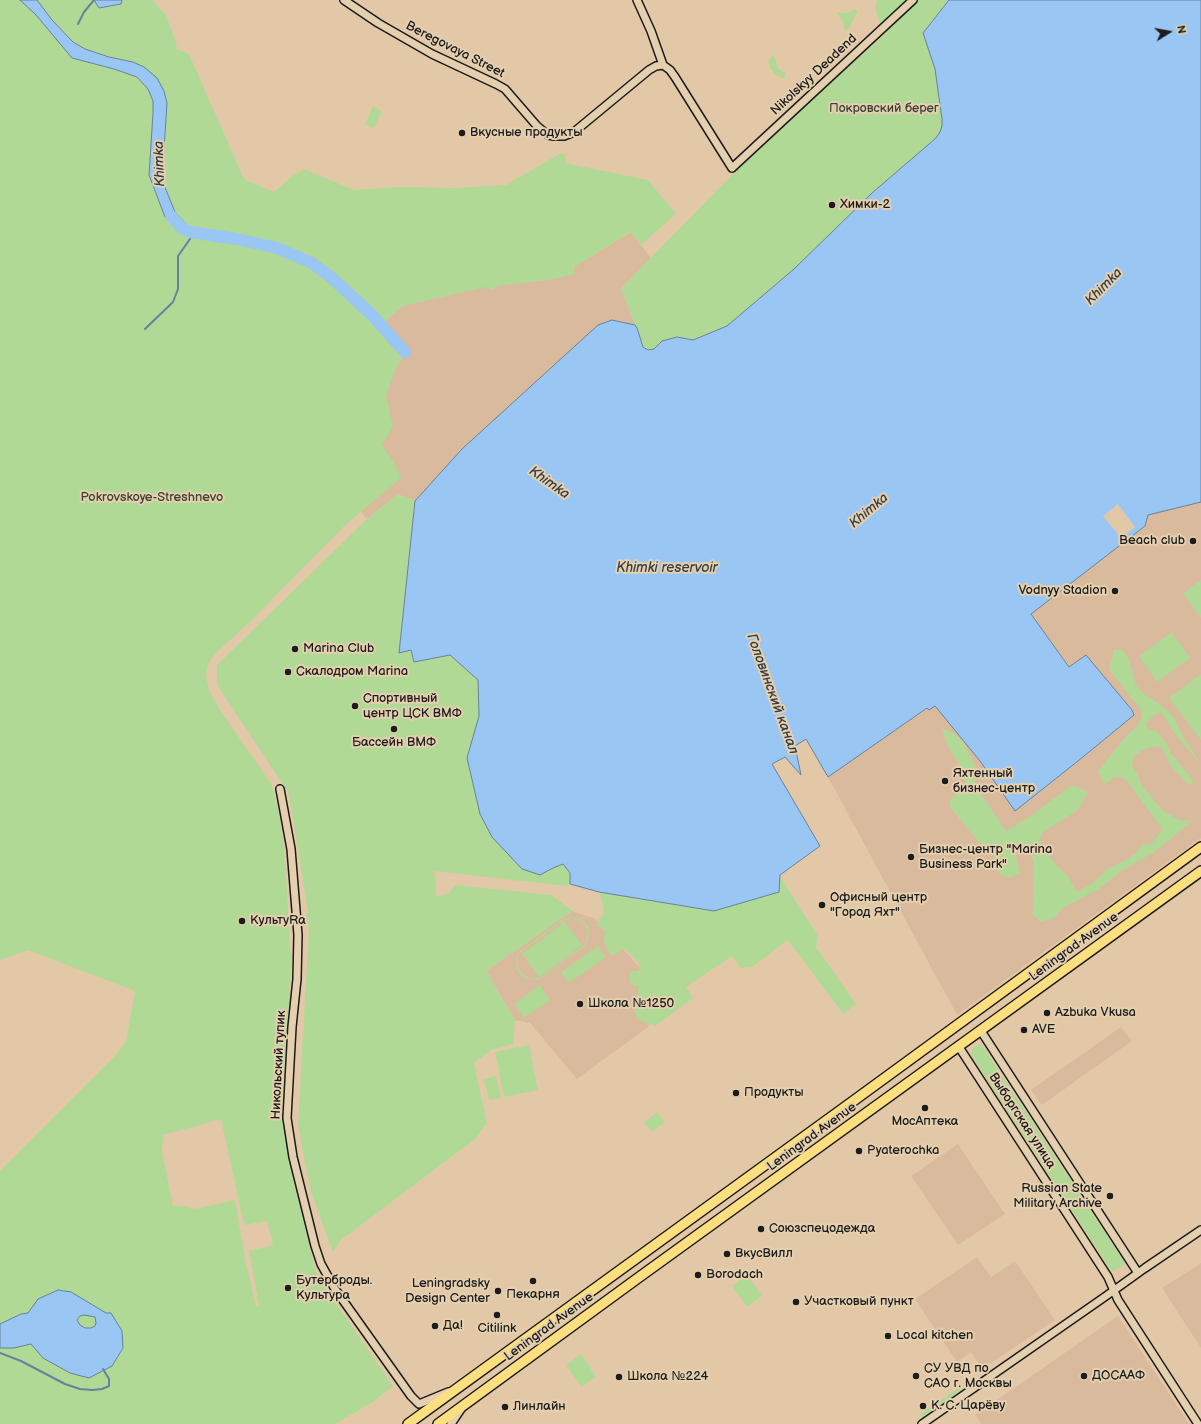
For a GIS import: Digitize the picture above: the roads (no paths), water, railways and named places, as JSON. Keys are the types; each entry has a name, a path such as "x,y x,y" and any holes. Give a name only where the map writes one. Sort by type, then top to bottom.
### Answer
{"main road":[{"name":"Leningrad Avenue","path":"408,1424 843,1109 1201,846"},
{"name":"Leningrad Avenue","path":"438,1424 1201,872"}],"street":[{"name":"Beregovaya Street","path":"344,0 378,23 432,54 505,89 537,126 548,135 564,136 574,132 649,70 656,66 663,65"},
{"path":"637,0 651,31 663,65"},
{"name":"Nikolskyy Deadend","path":"663,65 670,70 675,77 732,168 914,0"},
{"name":"Никольский тупик","path":"280,789 291,849 298,935 297,979 292,1027 287,1109 294,1157 315,1246 325,1272 335,1289 411,1396 419,1404 459,1386"},
{"name":"Выборгская улица","path":"981,1031 1138,1273"},
{"name":"Выборгская улица","path":"959,1046 1108,1277 1118,1300 1198,1424"},
{"path":"922,1424 1201,1230"},
{"path":"451,1424 463,1406"}],"water":[{"path":"20,0 37,0 52,20 73,42 85,49 109,57 133,62 144,67 157,78 164,91 167,103 162,180 175,212 187,225 179,230 165,217 149,175 153,101 148,89 137,77 114,69 72,58 36,15"},
{"path":"94,0 122,0 121,4 99,8"},
{"name":"Khimki reservoir","path":"949,0 1201,0 1201,502 1148,515 1145,526 1031,614 1069,667 1086,655 1132,710 1134,715 1015,811 980,761 935,706 929,710 927,708 828,777 806,739 795,746 801,775 785,757 772,764 820,846 780,875 779,892 714,911 599,892 570,884 570,873 563,864 540,875 522,869 492,837 480,814 467,758 479,716 478,680 450,655 414,662 411,650 399,653 415,501 462,449 598,325 612,320 635,325 643,347 648,350 654,349 662,341 677,337 693,340 727,326 794,269 872,193 936,138 942,126 942,119 935,69 923,33"},
{"path":"58,1290 71,1292 106,1313 111,1313 122,1331 123,1348 112,1366 89,1378 70,1373 43,1358 31,1344 14,1348 0,1348 0,1324 21,1314 28,1313 38,1299","holes":["84,1315 95,1317 95,1326 91,1328 85,1328 80,1325 77,1320 80,1316"]}],"waterway":[{"path":"78,24 84,12 94,0"},
{"name":"Khimka","path":"171,216 182,228 190,232 237,239 277,248 312,263 332,278 372,315 405,352"},
{"path":"145,329 173,302 178,289 178,256 190,239 190,232"},
{"path":"0,1353 21,1361 65,1384 80,1389 102,1389 109,1386 109,1379 103,1369"}],"place":[{"name":"Вкусные продукты","path":"462,133"},
{"name":"Химки-2","path":"832,205"},
{"name":"Beach club","path":"1193,541"},
{"name":"Vodnyy Stadion","path":"1115,591"},
{"name":"Marina Club","path":"295,649"},
{"name":"Скалодром Marina","path":"288,672"},
{"name":"Спортивный центр ЦСК ВМФ","path":"355,706"},
{"name":"Бассейн ВМФ","path":"394,729"},
{"name":"Яхтенный бизнес-центр","path":"945,781"},
{"name":"Бизнес-центр \"Marina Business Park\"","path":"911,857"},
{"name":"Офисный центр \"Город Яхт\"","path":"822,905"},
{"name":"КультуRа","path":"242,921"},
{"name":"Школа №1250","path":"580,1004"},
{"name":"Azbuka Vkusa","path":"1047,1013"},
{"name":"AVE","path":"1024,1030"},
{"name":"Продукты","path":"736,1093"},
{"name":"МосАптека","path":"925,1108"},
{"name":"Pyaterochka","path":"859,1151"},
{"name":"Russian State Military Archive","path":"1110,1196"},
{"name":"Союзспецодежда","path":"761,1229"},
{"name":"ВкусВилл","path":"727,1254"},
{"name":"Borodach","path":"698,1275"},
{"name":"Пекарня","path":"533,1281"},
{"name":"Бутерброды. Культура","path":"288,1288"},
{"name":"Leningradsky Design Center","path":"498,1291"},
{"name":"Участковый пункт","path":"796,1302"},
{"name":"Citilink","path":"497,1315"},
{"name":"Да!","path":"435,1326"},
{"name":"Local kitchen","path":"888,1336"},
{"name":"СУ УВД по САО г. Москвы","path":"916,1376"},
{"name":"ДОСААФ","path":"1084,1376"},
{"name":"Школа №224","path":"619,1377"},
{"name":"К. С. Царёву","path":"923,1406"},
{"name":"Линлайн","path":"505,1407"}],"park label":[{"name":"Покровский берег","path":"884,109"},
{"name":"Pokrovskoye-Streshnevo","path":"152,498"}],"water label":[{"name":"Головинский канал","path":"772,694"}]}
